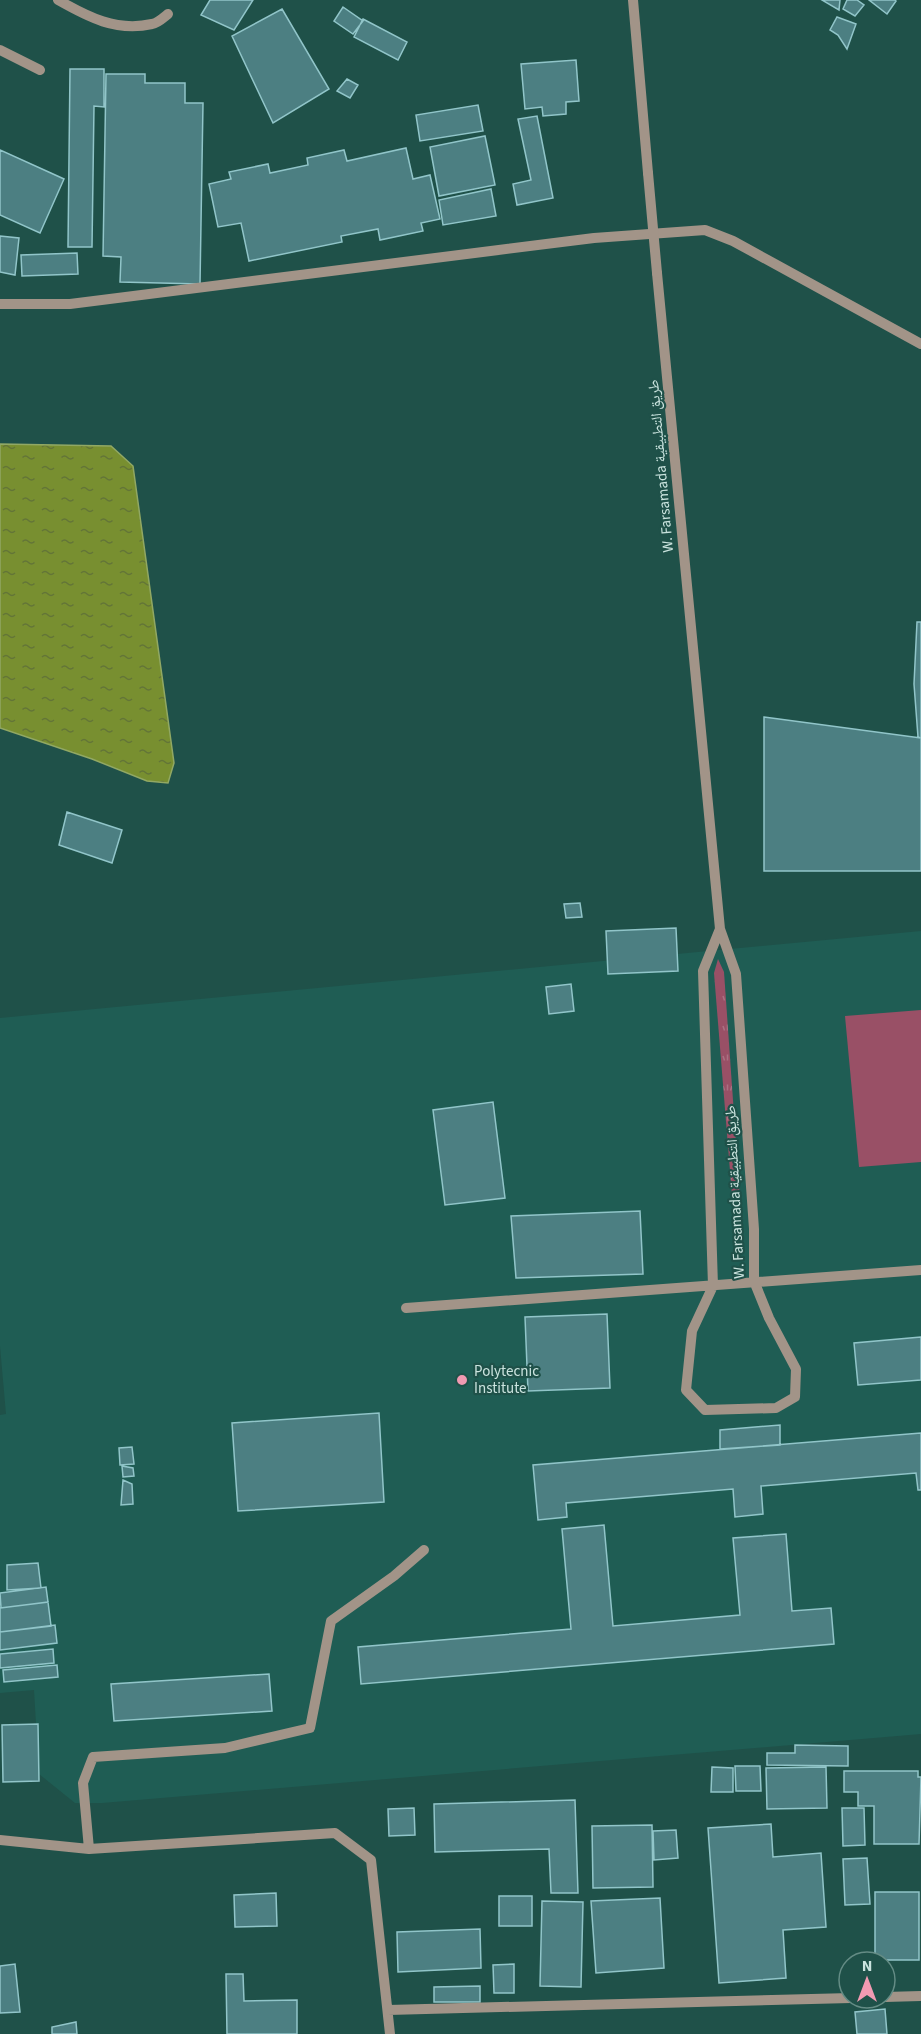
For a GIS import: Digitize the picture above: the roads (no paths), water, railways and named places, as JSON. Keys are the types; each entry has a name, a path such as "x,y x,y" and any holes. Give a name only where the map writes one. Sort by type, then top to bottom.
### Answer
{"street":[{"path":"58,0 89,18 116,26 154,24 168,14"},
{"name":"W. Farsamada طريق التطبيقية","path":"633,0 720,929 736,974 754,1229 754,1281 769,1318 796,1369 795,1397 776,1408 705,1410 686,1390 692,1332 713,1286 703,971 720,929"},
{"path":"0,50 40,70"},
{"path":"0,304 70,304 594,238 705,230 733,241 921,344"},
{"path":"406,1308 921,1270"},
{"path":"89,1849 83,1783 93,1756 225,1748 310,1728 331,1621 394,1576 424,1550"},
{"path":"0,1840 89,1849 334,1833 371,1860 390,2034"},
{"path":"897,1997 921,1996"},
{"path":"388,2010 837,1998"}],"water":[{"path":"0,444 111,446 133,466 174,763 168,783 147,781 92,759 0,728"}],"place":[{"name":"Polytecnic Institute","path":"462,1380"}]}
